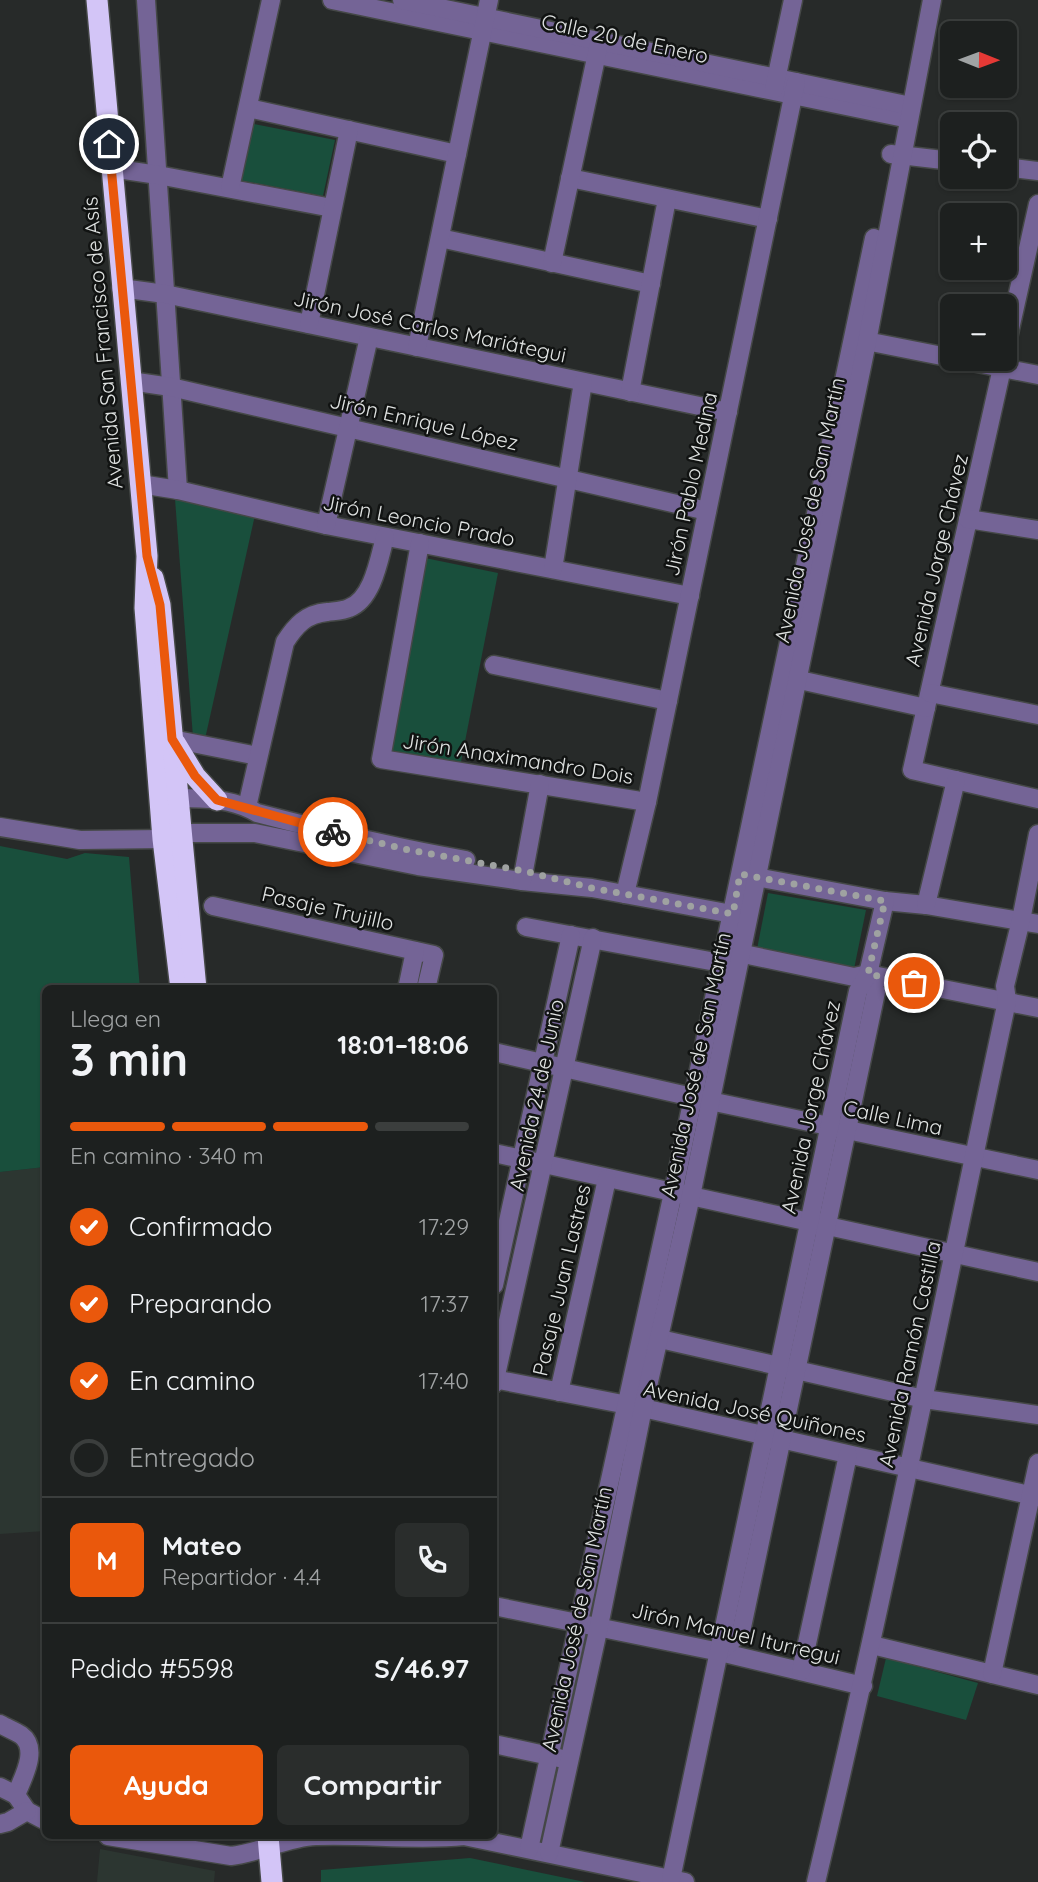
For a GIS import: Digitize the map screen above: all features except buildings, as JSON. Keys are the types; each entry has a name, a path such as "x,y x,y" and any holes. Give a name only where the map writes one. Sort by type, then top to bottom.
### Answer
{"highway":[{"name":"Avenida San Francisco de Asís","path":"97,0 147,556 145,608 168,799 181,985"},
{"name":"Avenida San Francisco de Asís","path":"147,556 160,605 172,739 168,799"},
{"path":"172,739 195,776 217,800"},
{"name":"Avenida San Francisco de Asís","path":"169,835 195,985"},
{"path":"268,1841 272,1882"}],"street":[{"path":"146,0 178,491"},
{"path":"230,188 271,0"},
{"name":"Calle 20 de Enero","path":"332,0 486,16"},
{"name":"Calle 20 de Enero","path":"402,0 486,16 598,48 905,112"},
{"path":"775,85 793,0"},
{"path":"905,112 920,0"},
{"path":"905,112 932,0"},
{"path":"417,347 486,16"},
{"path":"552,263 598,48"},
{"name":"Jirón Pablo Medina","path":"625,894 647,802 795,89"},
{"path":"248,108 457,154"},
{"name":"Avenida José de San Martín","path":"529,1849 578,1623 635,1407 682,1194 728,955 748,876 790,678 905,112"},
{"path":"309,324 349,130"},
{"path":"897,155 940,160"},
{"path":"111,168 332,208"},
{"path":"1017,169 1038,171"},
{"path":"570,178 768,219"},
{"path":"630,392 667,199"},
{"name":"Avenida Jorge Chávez","path":"1017,298 1038,204"},
{"path":"440,238 651,284"},
{"name":"Jirón José Carlos Mariátegui","path":"121,288 165,294 728,412"},
{"path":"326,526 369,337"},
{"path":"860,341 940,352"},
{"path":"1017,367 1038,375"},
{"name":"Avenida Jorge Chávez","path":"956,780 912,770 1001,371"},
{"name":"Jirón Enrique López","path":"130,381 171,387 707,510"},
{"path":"553,569 583,382"},
{"name":"Jirón Leoncio Prado","path":"140,484 326,526 690,596"},
{"path":"968,519 1038,530"},
{"path":"255,833 252,810 258,756 285,642 297,624 314,613 350,608 364,595 377,569 385,537"},
{"name":"Jirón Anaximandro Dois","path":"420,543 381,759 647,802"},
{"path":"494,665 668,701"},
{"path":"790,678 1038,715"},
{"path":"172,739 258,756"},
{"path":"926,905 956,780 1038,799"},
{"path":"523,876 540,784"},
{"path":"168,799 217,800 409,850 523,876 733,914"},
{"path":"0,827 80,840 255,833 418,866 523,876"},
{"name":"Avenida Ramón Castilla","path":"816,1882 863,1686 924,1399 1007,1001 1005,986 1030,922 1038,837"},
{"path":"748,876 885,901 1030,922"},
{"name":"Avenida José de San Martín","path":"728,955 733,914 748,876"},
{"path":"868,974 885,901"},
{"name":"Pasaje Trujillo","path":"213,906 433,955 427,985"},
{"path":"526,928 728,955 854,977 868,974 1038,1008"},
{"name":"Avenida 24 de Junio","path":"497,1271 571,935"},
{"name":"Avenida 24 de Junio","path":"497,1367 593,938"},
{"path":"408,985 415,951"},
{"name":"Avenida Jorge Chávez","path":"678,1880 720,1652 741,1632 773,1437 838,1128 876,992 868,974"},
{"name":"Calle Lima","path":"497,1053 1038,1170"},
{"path":"497,1154 1038,1272"},
{"name":"Pasaje Juan Lastres","path":"559,1392 607,1179"},
{"path":"651,1337 924,1399 1038,1415"},
{"name":"Avenida José Quiñones","path":"497,1381 635,1407 1035,1496"},
{"name":"Avenida José de San Martín","path":"549,1853 599,1626 635,1407"},
{"path":"801,1671 848,1454"},
{"path":"992,1674 1035,1496 1038,1463"},
{"name":"Jirón Manuel Iturregui","path":"497,1607 720,1652 863,1686"},
{"path":"872,1645 1038,1685"},
{"path":"0,1724 23,1736 30,1754 27,1765 8,1791 27,1811 42,1819"},
{"path":"497,1745 569,1760"},
{"path":"0,1824 27,1811"},
{"path":"126,1839 231,1856 245,1855 268,1841 286,1839"},
{"path":"479,1839 678,1880"}],"shaded area":[{"path":"42,1167 42,1531 0,1534 0,1172"},
{"path":"100,1849 215,1871 214,1882 97,1882"}],"green space":[{"path":"249,123 335,140 323,196 239,180"},
{"path":"175,499 255,515 205,739 193,737"},
{"path":"425,558 498,573 460,767 390,752"},
{"path":"0,846 67,859 85,853 129,857 140,985 42,985 42,1167 0,1172"},
{"path":"768,893 866,910 854,969 757,949"},
{"path":"886,1658 978,1683 966,1720 877,1696"},
{"path":"470,1858 585,1882 321,1882 321,1870"}],"way so far":[{"path":"333,832 409,850 524,871 592,888 733,914 740,874 885,901 868,974 914,983"}],"route":[{"path":"109,144 147,556 160,605 172,739 195,776 217,800 333,832"}]}
